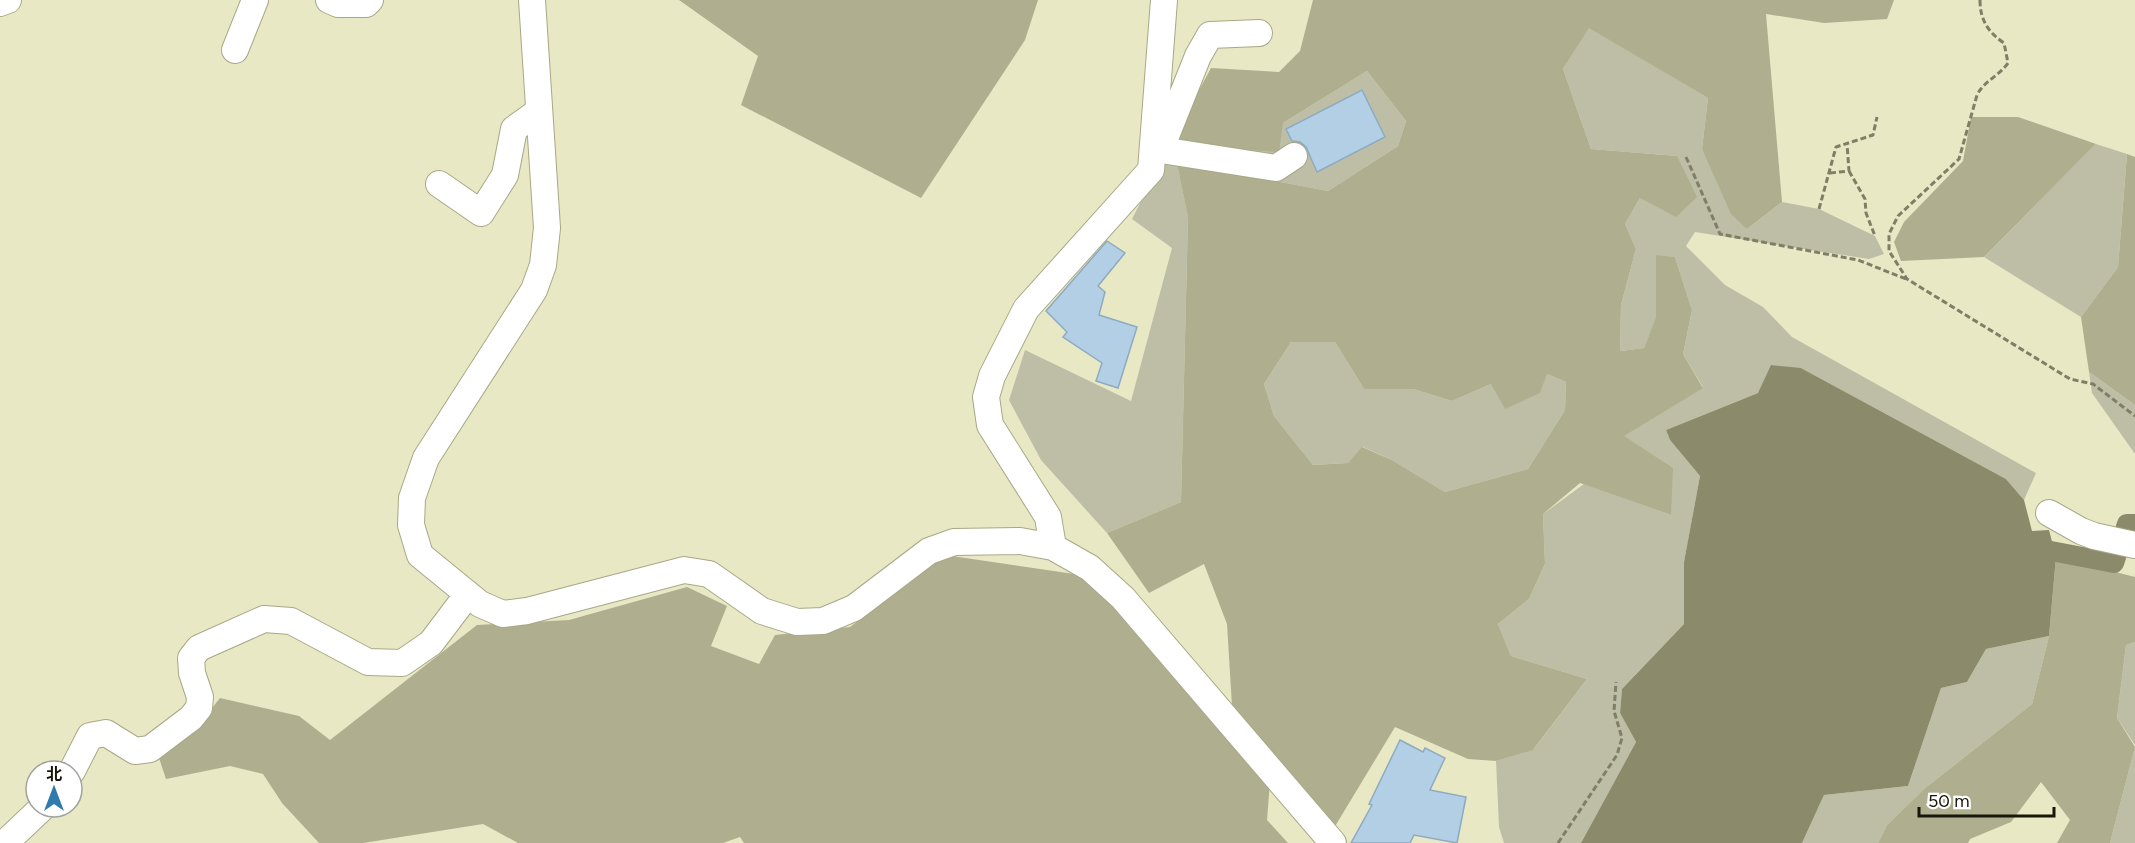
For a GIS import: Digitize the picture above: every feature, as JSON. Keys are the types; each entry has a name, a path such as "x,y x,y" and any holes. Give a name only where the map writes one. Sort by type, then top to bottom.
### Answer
{"street":[{"path":"0,3 8,0"},
{"path":"235,50 255,0"},
{"path":"329,0 338,4 366,4 370,0"},
{"path":"532,0 547,228 543,265 534,290 426,458 412,498 411,525 420,555 480,604 503,614 684,570 710,573 762,611 797,622 823,621 854,609 929,551 954,542 1020,541 1053,547 1090,568 1123,598 1333,843"},
{"path":"1156,160 1164,0"},
{"path":"1053,547 1048,517 990,425 987,397 992,376 1026,309 1156,160 1198,56 1210,35 1258,33"},
{"path":"439,184 481,213 505,175 514,129 539,111"},
{"path":"1156,160 1276,168 1294,156"},
{"path":"2049,513 2094,536 2135,545"},
{"path":"78,759 90,736 106,734 135,751 150,749 191,718 199,708 200,697 192,673 191,658 199,648 264,619 291,621 368,662 402,663 431,643 468,594"},
{"path":"5,843 30,819"}],"path":[{"path":"1907,279 1888,250 1889,234 1898,216 1959,159 1981,86 2002,72 2008,63 2004,43 1994,36 1983,21 1980,0"},
{"path":"1820,209 1836,147 1873,135 1877,117"},
{"path":"1847,144 1848,171 1865,199 1866,213 1875,236"},
{"path":"1686,157 1720,234 1858,260 1907,279 2070,379 2093,384 2135,416"},
{"path":"1829,173 1848,171"},
{"path":"1558,843 1617,755 1622,738 1614,711 1616,682"}],"shaded area":[{"path":"679,0 1038,0 1025,40 921,198 741,105 758,56"},
{"path":"1313,0 1894,0 1887,19 1824,23 1766,14 1782,202 1747,229 1731,214 1702,149 1708,98 1589,28 1563,69 1591,149 1677,156 1697,197 1676,217 1640,198 1625,224 1636,249 1621,305 1620,351 1644,348 1656,317 1656,255 1675,257 1692,310 1683,354 1703,388 1624,436 1673,468 1671,515 1580,483 1543,514 1545,564 1529,599 1498,624 1511,656 1587,679 1533,750 1496,761 1468,759 1395,727 1334,828 1232,706 1227,624 1204,564 1149,593 1107,533 1181,502 1188,217 1172,140 1211,68 1279,72 1300,51","holes":["1367,71 1406,121 1398,146 1328,191 1197,166 1203,147 1279,152 1283,123","1291,342 1335,342 1364,389 1413,389 1452,401 1491,384 1505,409 1540,393 1547,374 1566,382 1565,410 1528,469 1445,492 1392,460 1362,447 1348,463 1313,465 1274,416 1264,384"]},
{"path":"1589,27 1708,98 1702,149 1747,229 1782,202 1819,209 1875,236 1884,254 1869,259 1695,232 1686,246 1725,285 1763,307 1792,337 2036,473 2024,500 2006,479 1801,368 1758,393 1666,430 1670,440 1700,476 1684,562 1684,624 1622,689 1620,713 1636,742 1581,843 1504,843 1499,827 1496,761 1534,749 1587,679 1511,656 1498,624 1529,599 1545,564 1543,514 1584,484 1671,515 1623,436 1703,387 1683,354 1692,310 1675,257 1656,256 1656,318 1644,348 1620,351 1621,305 1636,249 1625,224 1640,198 1677,156 1591,149 1563,69"},
{"path":"1367,71 1406,121 1398,146 1328,191 1196,166 1283,123"},
{"path":"1971,117 2018,117 2096,144 1984,257 1901,261 1894,242 1904,222 1963,161"},
{"path":"1172,140 1188,216 1181,502 1107,533 1041,460 1009,400 1025,350 1131,401 1172,248 1132,219"},
{"path":"2096,144 2127,154 2118,267 2081,317 1984,257"},
{"path":"2127,154 2135,157 2135,405 2089,372 2081,317 2118,267"},
{"path":"1291,342 1335,342 1364,389 1413,389 1452,401 1491,384 1547,374 1566,382 1565,410 1528,469 1445,492 1392,460 1363,447 1348,463 1313,465 1274,416 1264,384"},
{"path":"1771,365 1801,368 2006,479 2024,500 2032,531 2049,530 2056,557 2049,636 1986,649 1967,682 1941,688 1908,786 1824,795 1802,843 1581,843 1636,742 1620,713 1622,689 1684,624 1684,562 1700,476 1670,440 1666,430 1758,393"},
{"path":"2089,372 2135,405 2135,454 2092,393"},
{"path":"945,555 1088,576 1270,782 1267,820 1288,843 744,843 740,837 723,843 518,843 483,824 363,843 319,843 282,803 263,774 230,766 166,779 158,755 193,732 220,698 299,716 330,740 477,625 569,620 687,587 727,606 711,646 759,664 775,635 850,627"},
{"path":"2056,557 2135,577 2135,642 2126,645 2117,718 2135,747 2110,843 2057,843 2070,820 2041,782 2011,822 1970,839 1968,843 1878,843 1887,825 1924,789 2032,704 2049,636"},
{"path":"2049,636 2032,704 1924,789 1887,825 1878,843 1802,843 1824,795 1908,786 1941,688 1967,682 1986,649"},
{"path":"2135,642 2135,745 2117,718 2126,645"},
{"path":"2135,747 2135,843 2110,843"}],"building":[{"path":"1362,90 1385,137 1317,172 1306,147 1300,142 1292,141 1286,129"},
{"path":"1107,241 1125,253 1098,286 1105,292 1099,315 1137,327 1118,388 1096,381 1102,363 1063,337 1067,332 1046,311"},
{"path":"1400,740 1423,752 1425,748 1445,758 1430,790 1466,797 1457,843 1414,835 1410,843 1351,843 1372,805 1369,804"}],"waterway":[{"path":"2030,547 2114,563 2127,524 2135,524"}]}
